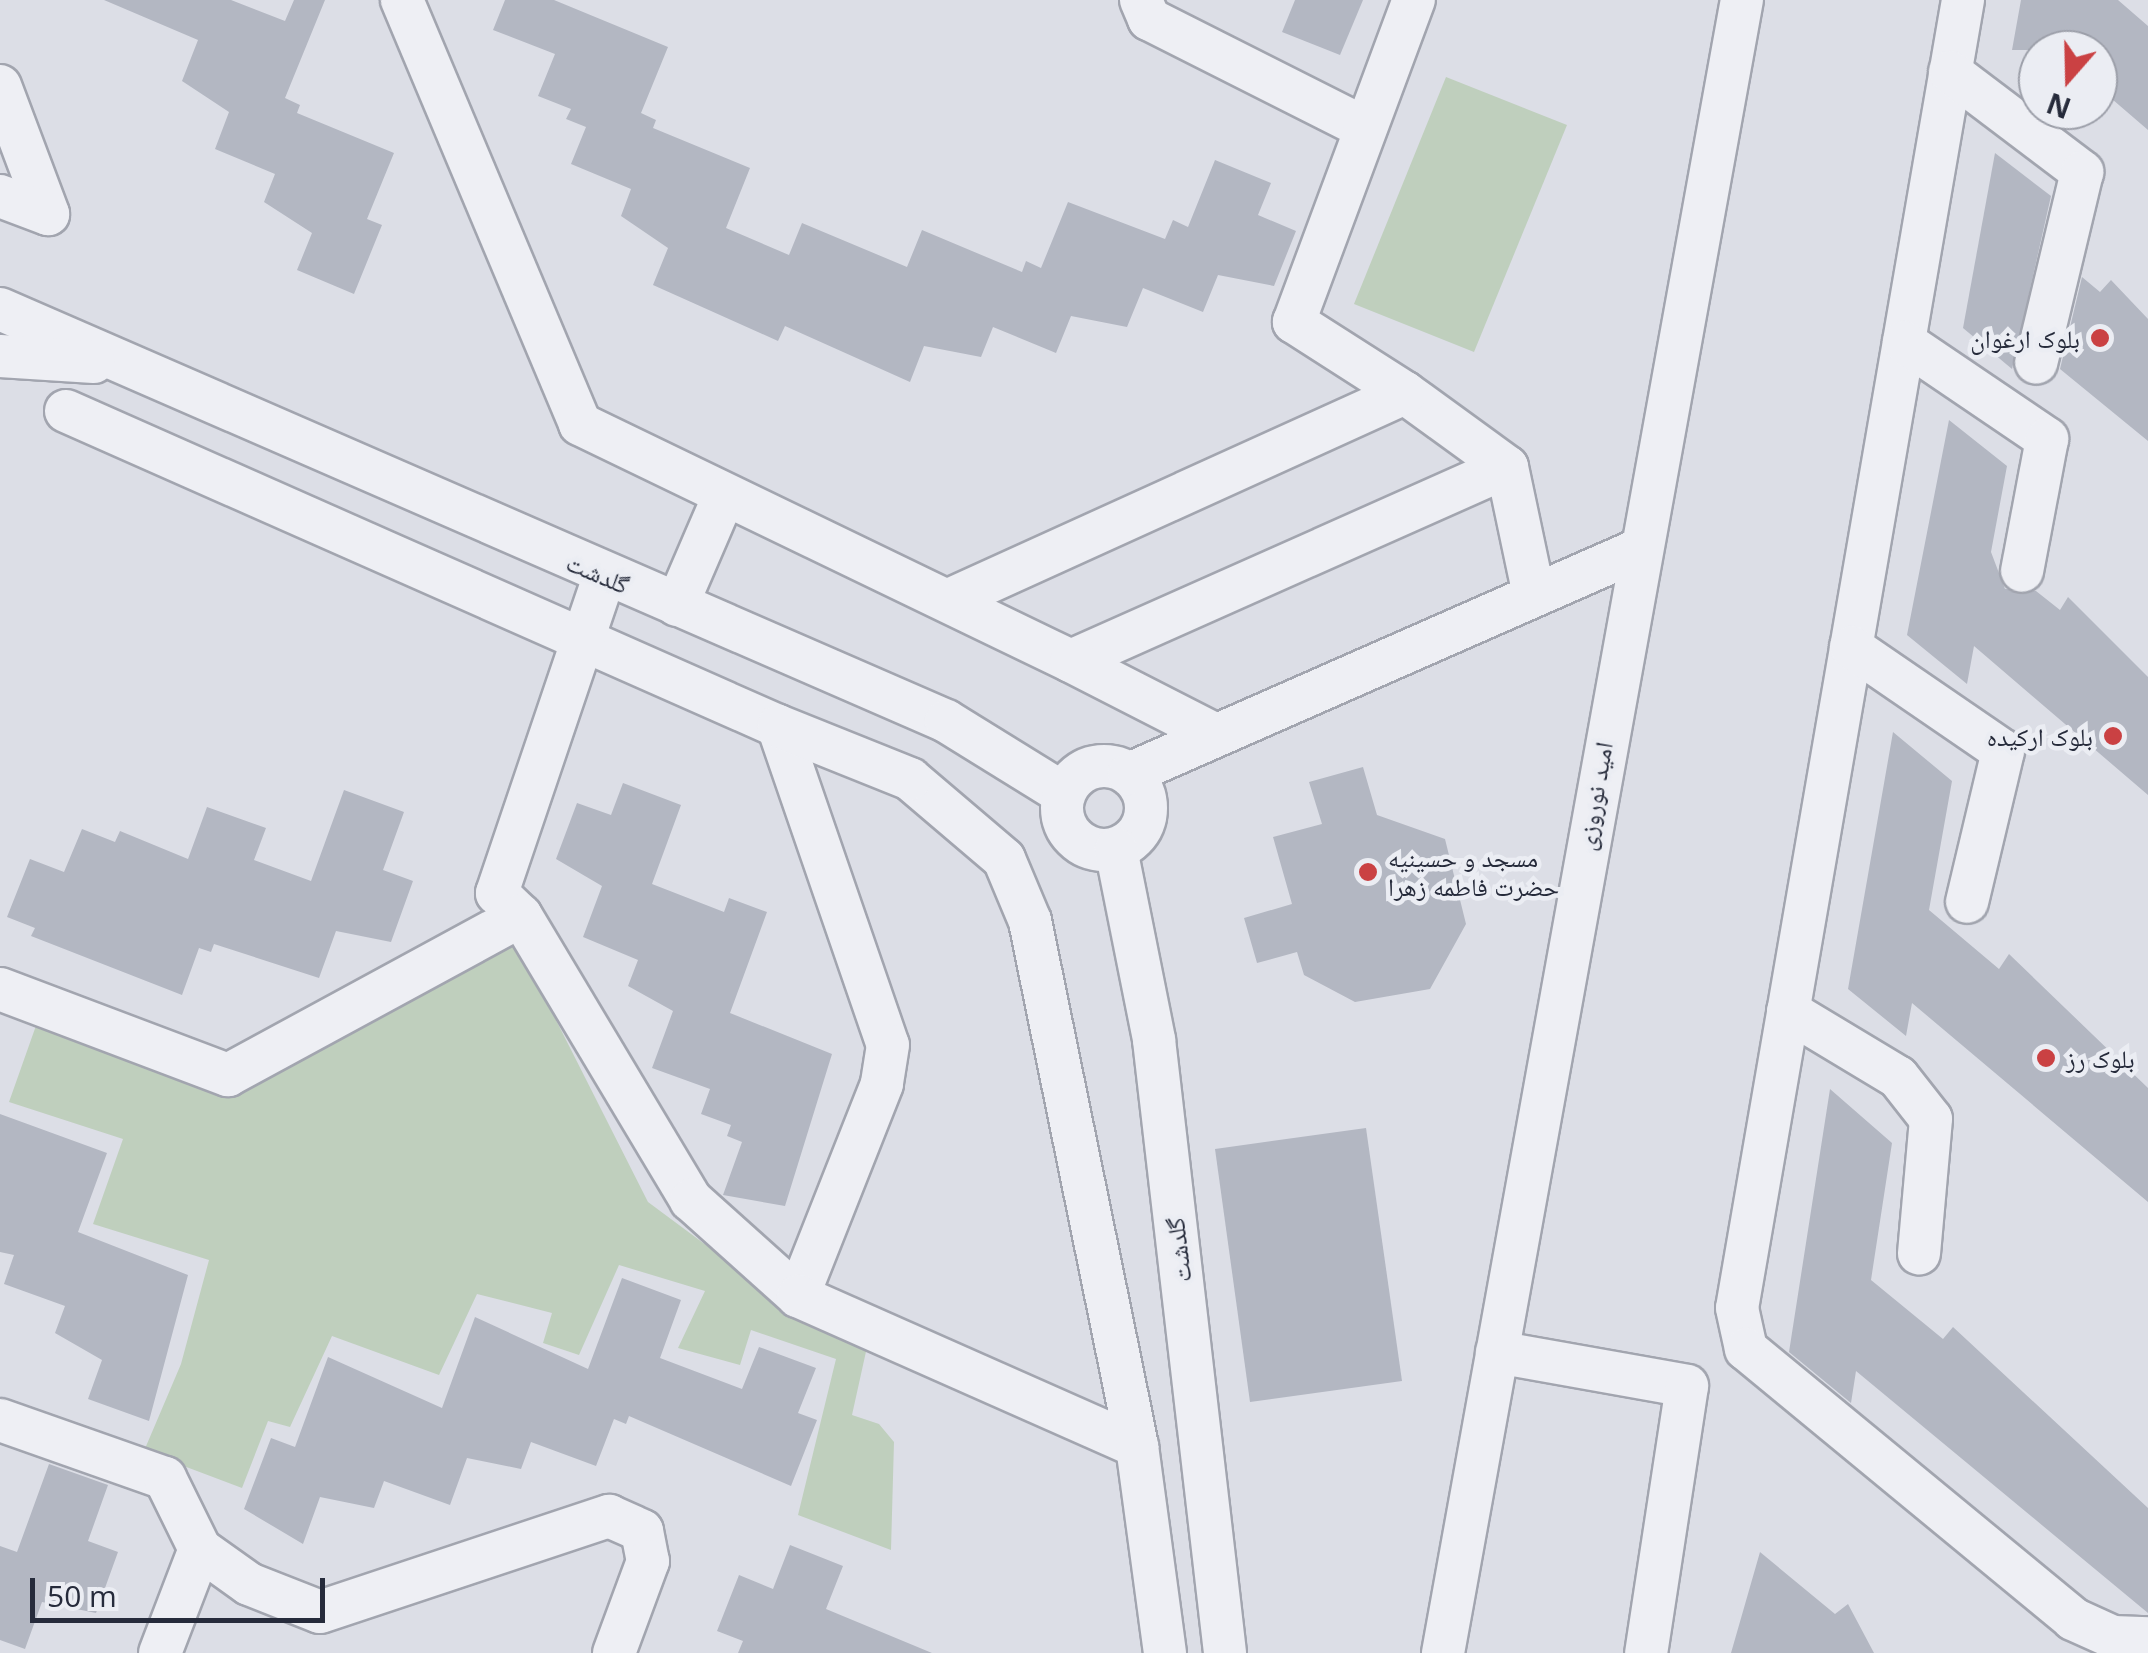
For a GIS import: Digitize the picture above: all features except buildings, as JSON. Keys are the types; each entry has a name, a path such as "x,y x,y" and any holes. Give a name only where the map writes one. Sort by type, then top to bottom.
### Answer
{"street":[{"path":"402,0 580,424 724,498 949,600 1210,732"},
{"path":"1141,0 1150,19 1361,126"},
{"path":"1414,0 1361,126 1294,322 1508,467 1534,595"},
{"name":"امید نوروزی","path":"1442,1653 1638,550 1742,0"},
{"path":"1962,0 1737,1308 1746,1348 2073,1619 2112,1636 2148,1638"},
{"path":"1950,72 2082,172 2036,364"},
{"path":"0,86 48,214 0,196"},
{"name":"گلدشت","path":"0,309 604,577 946,721 1064,794"},
{"path":"1904,342 2047,439 2022,571"},
{"path":"0,356 126,364"},
{"path":"949,600 1404,393"},
{"path":"66,411 582,642 910,779 1004,859 1030,921 1137,1446 1165,1653"},
{"path":"1071,660 1508,467"},
{"path":"677,605 724,498"},
{"path":"1128,774 1146,809 1138,834 1116,850 1089,848 1068,832 1064,794 1091,768 1128,774 1210,732 1638,550"},
{"path":"604,577 497,893 522,916 692,1200 798,1296 1137,1446"},
{"path":"1851,647 2003,751 1968,902"},
{"path":"778,726 888,1046 882,1084 798,1296"},
{"name":"گلدشت","path":"1116,850 1154,1040 1226,1653"},
{"path":"0,989 228,1075 522,916"},
{"path":"1788,1011 1898,1077 1931,1119 1920,1253"},
{"path":"1497,1352 1687,1386 1646,1653"},
{"path":"0,1420 165,1478 200,1549 248,1584 320,1612 609,1516 642,1531 648,1561 614,1653"},
{"path":"160,1653 200,1549"}],"green space":[{"path":"1446,77 1567,125 1474,352 1354,304"},
{"path":"517,943 648,1202 780,1300 869,1338 852,1415 879,1424 894,1442 891,1550 798,1515 836,1359 751,1330 740,1365 678,1348 705,1291 619,1265 579,1355 543,1343 552,1313 477,1294 439,1375 332,1336 290,1427 268,1421 242,1488 144,1451 181,1364 209,1260 93,1224 123,1139 9,1102 38,1020 224,1096"}],"place":[{"name":"بلوک ارغوان","path":"2100,338"},
{"name":"بلوک ارکیده","path":"2113,736"},
{"name":"مسجد و حسینیه حضرت فاطمه زهرا","path":"1368,872"},
{"name":"بلوک رز","path":"2046,1058"}]}
